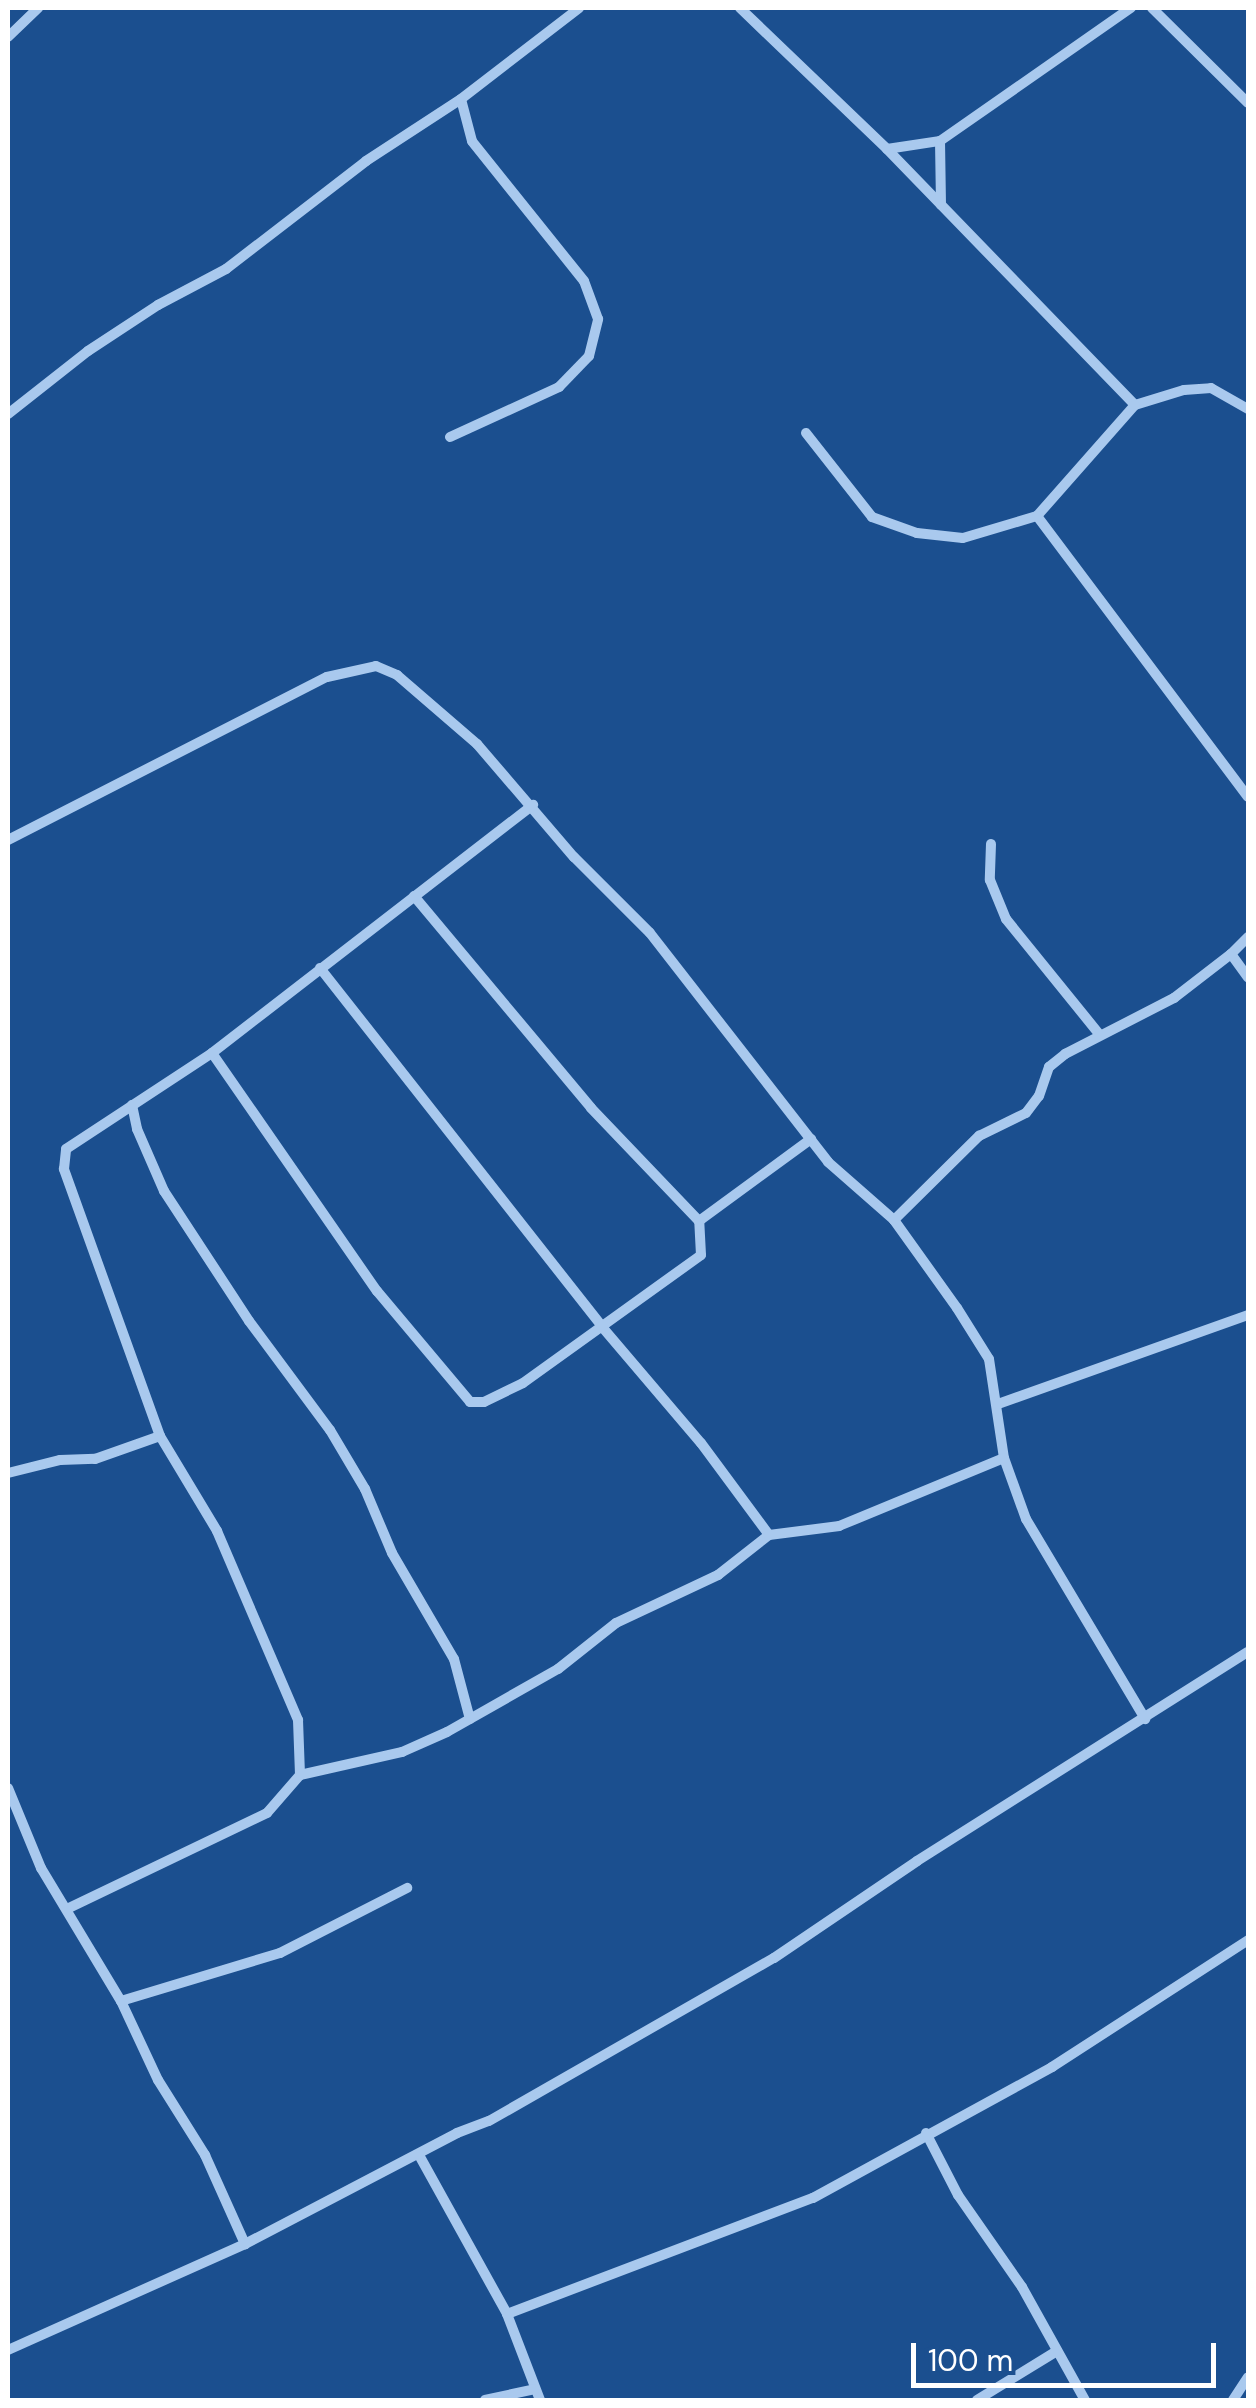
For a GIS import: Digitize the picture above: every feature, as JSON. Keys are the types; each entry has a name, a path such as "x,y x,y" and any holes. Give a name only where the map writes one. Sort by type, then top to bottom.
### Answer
{"street":[{"path":"8,37 38,8"},
{"path":"8,414 88,351 158,305 226,268 366,160 461,99 579,8"},
{"path":"740,8 887,149 1135,405"},
{"path":"887,149 940,141 1131,8"},
{"path":"1152,8 1248,103"},
{"path":"450,438 559,386 589,356 598,319 584,281 472,141 461,99"},
{"path":"940,141 941,206"},
{"path":"806,433 872,518 917,533 963,538 1036,516 1135,405 1184,390 1211,388 1248,409"},
{"path":"1036,516 1248,796"},
{"path":"8,840 327,677 376,666 397,674 477,744 533,805 574,858 650,933 828,1162 894,1220 988,1359 1004,1458 1026,1519 1145,1719"},
{"path":"300,1775 298,1720 251,1603 208,1515 160,1436 62,1163 66,1148 212,1053 533,805"},
{"path":"990,844 990,880 1006,919 1100,1035"},
{"path":"212,1053 377,1290 470,1402 484,1402 522,1383 700,1255 699,1221 591,1108 414,896"},
{"path":"894,1220 980,1136 1026,1114 1049,1067 1100,1035 1174,998 1248,937"},
{"path":"1231,954 1248,978"},
{"path":"320,968 603,1328 702,1442 769,1535"},
{"path":"132,1105 164,1192 249,1321 330,1430 365,1489 392,1553 454,1659 470,1718"},
{"path":"699,1221 811,1140"},
{"path":"998,1404 1248,1315"},
{"path":"8,1473 60,1460 95,1459 160,1436"},
{"path":"67,1909 267,1813 300,1775 402,1752 470,1718 558,1670 616,1623 718,1575 769,1535 840,1526 1004,1458"},
{"path":"8,2350 245,2244 489,2121 774,1958 917,1861 1245,1654 1248,1669"},
{"path":"8,1788 42,1868 121,2001 158,2080 205,2155 245,2244"},
{"path":"121,2001 280,1953 407,1888"},
{"path":"507,2314 813,2198 926,2132 1052,2067 1248,1940"},
{"path":"926,2132 958,2195 1022,2287 1085,2400"},
{"path":"420,2156 507,2314 540,2400"},
{"path":"976,2400 1057,2351"},
{"path":"1233,2400 1248,2377"},
{"path":"485,2400 535,2389"}]}
